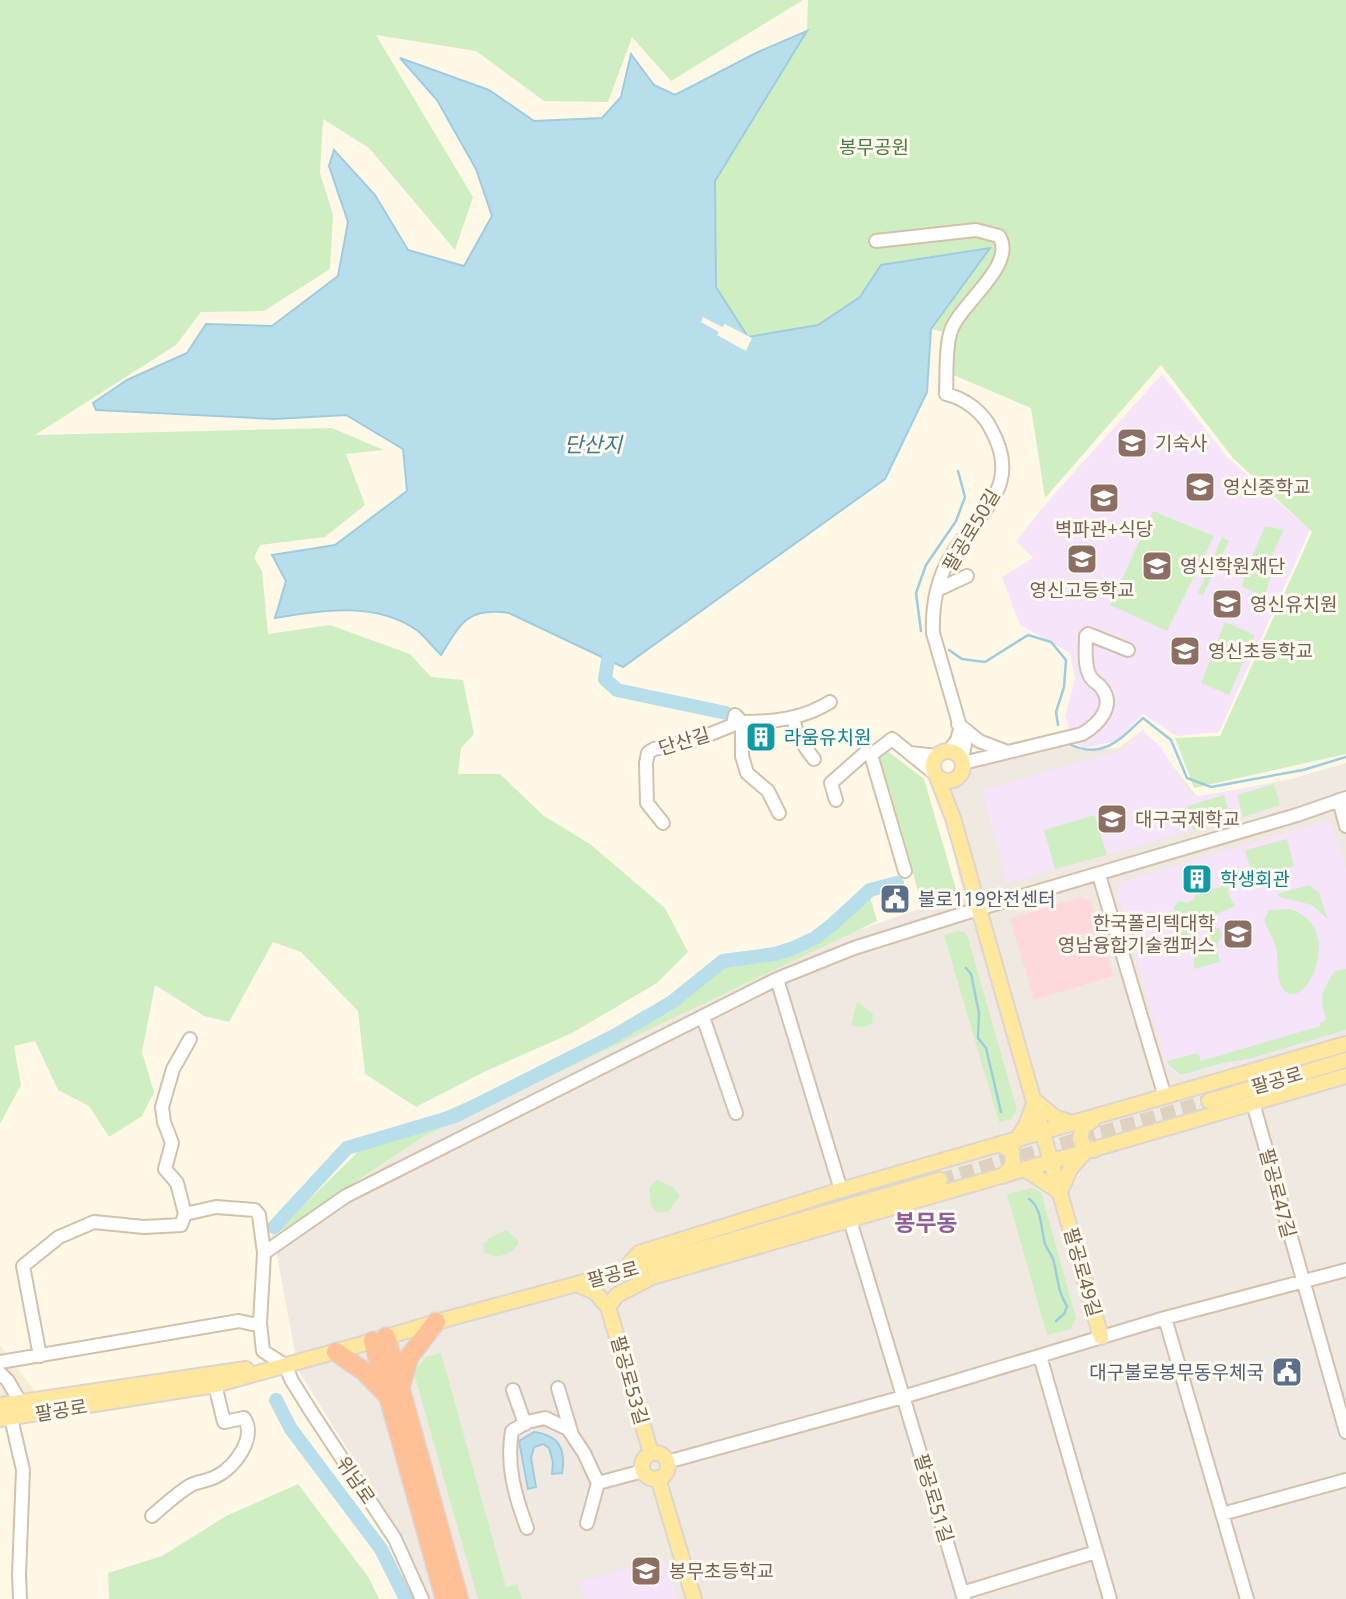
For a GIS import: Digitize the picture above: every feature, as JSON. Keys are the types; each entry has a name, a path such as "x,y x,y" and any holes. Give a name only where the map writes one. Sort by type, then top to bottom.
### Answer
{"highway":[{"path":"436,1321 409,1357 394,1392 445,1599"},
{"path":"379,1339 459,1599"},
{"path":"336,1352 394,1392"}],"main road":[{"path":"961,766 943,753 934,762 936,775 953,818 1050,1156"},
{"path":"936,775 946,782 961,766"},
{"path":"953,818 954,794 961,766"},
{"path":"621,1272 639,1253 1346,1044"},
{"name":"팔공로","path":"1209,1101 1346,1060"},
{"path":"576,1284 595,1292 608,1307 617,1295 652,1277 1026,1170 1050,1156 1089,1151 1346,1076"},
{"path":"1035,1101 1056,1118 1074,1123"},
{"path":"1016,1141 1035,1101"},
{"path":"1089,1151 1080,1139 1083,1127 1096,1117"},
{"path":"1001,1145 1012,1151 1013,1165 1002,1177"},
{"path":"1026,1170 1060,1192 1070,1169 1089,1151"},
{"name":"팔공로49길","path":"1050,1156 1101,1337"},
{"name":"팔공로","path":"6,1418 215,1385 940,1180"},
{"path":"621,1272 652,1277"},
{"name":"팔공로53길","path":"608,1307 651,1453"},
{"name":"팔공로","path":"0,1405 210,1373 285,1365"},
{"path":"651,1453 659,1453 667,1462 665,1474 658,1478 651,1478 643,1471 643,1461 651,1453"},
{"path":"658,1478 694,1599"}],"street":[{"name":"팔공로50길","path":"876,241 976,230 999,236 1004,243 1003,255 992,273 950,331 946,394 958,397 988,423 1004,459 998,487 983,516 951,556 937,590 932,615 933,633 965,744 961,766"},
{"path":"937,590 967,576"},
{"path":"961,766 1006,751 1082,734 1094,727 1105,713 1108,700 1102,687 1090,677 1085,662 1086,636 1088,634 1097,637 1128,650"},
{"name":"단산길","path":"663,823 647,803 648,753 654,749 693,741 733,725 735,715 742,722 794,718 830,702"},
{"path":"794,718 794,727 801,742 814,759"},
{"path":"742,722 742,756 747,773 768,791 779,813"},
{"path":"908,753 943,753 957,740 959,727 979,741 1006,751"},
{"path":"905,871 871,755 892,739 936,775"},
{"path":"836,800 831,783 865,752"},
{"path":"264,1252 346,1196 777,979 854,948 1297,815 1342,799 1346,826"},
{"path":"1099,875 1165,1097"},
{"path":"777,979 842,1191"},
{"path":"703,1017 736,1113"},
{"path":"40,1356 23,1266 59,1237 94,1222 144,1227 181,1225 185,1214 177,1183 165,1169 172,1143 162,1107 173,1069 190,1039"},
{"name":"팔공로47길","path":"1253,1104 1346,1432"},
{"path":"0,1362 239,1321 260,1323 264,1252 259,1215 255,1210 216,1207 185,1214"},
{"name":"팔공로51길","path":"850,1220 963,1596"},
{"path":"1302,1282 1346,1270"},
{"name":"팔공로49길","path":"1101,1337 1302,1282"},
{"path":"1165,1318 1247,1599"},
{"name":"위남로","path":"260,1323 263,1351 285,1365 312,1413 395,1539 422,1599"},
{"path":"667,1462 903,1397 1101,1337"},
{"path":"1040,1356 1110,1599"},
{"path":"0,1373 20,1402 6,1418 23,1470 20,1599"},
{"path":"152,1516 191,1485 217,1477 234,1464 248,1435 248,1426 244,1419 223,1422 215,1385"},
{"path":"558,1388 572,1435"},
{"path":"513,1390 525,1424"},
{"path":"527,1528 517,1501 510,1469 509,1446 512,1431 545,1418 568,1429 584,1453 597,1483 587,1523"},
{"path":"597,1483 643,1471"},
{"path":"1222,1514 1346,1480"},
{"path":"963,1596 1096,1552"}],"shaded area":[{"name":"영신학원재단","path":"1162,374 1227,457 1310,530 1219,732 1177,736 1143,714 1117,741 1084,748 1073,742 1065,716 1075,679 1070,653 1020,625 1002,577 1033,558 1016,541"},
{"path":"1143,730 1198,797 1291,779 1346,763 1346,1599 429,1599 398,1530 298,1370 275,1244 371,1172 425,1136 847,934 919,909 927,903 962,890 943,802 971,766 1061,743 1080,750 1119,748"},
{"name":"대구국제학교","path":"1142,731 1160,746 1192,797 1274,784 1280,805 1007,883 982,790 1120,751"},
{"name":"한국폴리텍대학 영남융합기술캠퍼스","path":"1327,821 1333,826 1346,869 1346,1031 1245,1062 1224,1064 1180,1077 1167,1066 1117,892 1122,882"},
{"path":"1082,897 1091,901 1113,976 1034,1000 1010,918"},
{"path":"0,1345 38,1395 0,1400"},
{"name":"봉무초등학교","path":"665,1559 677,1599 585,1599 580,1582"}],"green space":[{"path":"0,0 803,0 671,81 632,37 608,102 544,101 476,51 376,35 473,197 455,250 369,148 323,119 320,173 333,215 330,269 264,311 201,312 176,345 35,435 332,428 384,450 346,454 365,505 325,537 260,545 254,558 262,571 268,634 330,625 410,654 431,677 463,680 474,734 461,748 458,774 500,774 544,816 590,844 665,908 688,952 657,983 572,1033 484,1072 416,1107 365,1074 358,1011 301,952 273,942 229,1022 204,1016 155,985 142,1052 154,1092 142,1116 109,1137 89,1106 58,1090 35,1041 14,1046 21,1085 0,1124"},
{"name":"봉무공원","path":"808,0 1346,0 1346,754 1194,788 1175,738 1220,736 1312,532 1233,458 1161,365 1045,498 1031,408 951,374 952,334 931,329 989,248 881,265 860,297 818,325 748,337 716,287 715,181 807,31"},
{"path":"1153,511 1214,536 1167,631 1110,605"},
{"path":"1265,526 1284,530 1269,562 1274,565 1265,596 1242,587"},
{"path":"1222,537 1229,541 1203,595 1198,593"},
{"path":"1225,622 1255,635 1229,695 1201,683"},
{"path":"889,752 924,779 956,889 950,902 922,909 879,756"},
{"path":"1274,784 1280,805 1243,817 1237,795"},
{"path":"1224,795 1231,819 1193,830 1187,806"},
{"path":"1095,815 1107,855 1055,869 1044,830"},
{"path":"1287,839 1294,866 1253,878 1245,850"},
{"path":"1228,885 1229,895 1235,906 1202,924 1189,938 1180,955 1173,942 1178,925 1173,908 1179,901 1188,903 1195,895"},
{"path":"1309,885 1319,893 1328,919 1312,905 1277,894"},
{"path":"869,894 877,921 425,1136 268,1240 362,1148 573,1055 721,966 793,954 832,930"},
{"path":"1290,909 1307,918 1316,932 1319,948 1317,964 1311,978 1303,989 1294,994 1285,991 1280,983 1274,941 1264,920 1269,910"},
{"path":"1219,927 1222,936 1217,948 1220,962 1194,969 1197,950"},
{"path":"964,932 968,938 1017,1110 1011,1119 999,1122 944,935"},
{"path":"1346,969 1346,1030 1249,1059 1181,1075 1169,1065 1167,1061 1198,1053 1201,1061 1320,1026 1320,1023 1326,1020 1322,1005 1324,989 1335,971"},
{"path":"857,1001 873,1014 872,1024 860,1027 851,1025"},
{"path":"657,1180 674,1188 680,1196 669,1211 657,1213 651,1204 649,1188"},
{"path":"1032,1188 1041,1192 1076,1318 1071,1329 1047,1335 1007,1194"},
{"path":"506,1230 518,1240 518,1245 502,1255 493,1256 484,1252 483,1245 489,1238"},
{"path":"441,1353 506,1587 517,1584 522,1599 478,1599 414,1373 426,1357"},
{"path":"298,1484 369,1578 379,1599 109,1599 108,1573 162,1556 226,1516"}],"water":[{"name":"단산지","path":"807,31 715,181 716,287 748,337 818,325 860,297 881,265 990,248 931,329 927,392 885,479 623,667 509,613 474,615 460,626 441,655 418,631 385,615 348,610 275,618 286,581 272,555 335,545 407,491 403,449 346,415 274,419 96,410 93,403 127,380 187,353 206,324 272,326 338,276 348,222 329,166 334,150 375,195 408,250 464,266 492,216 476,169 437,100 400,58 489,90 534,121 602,118 621,97 631,54 654,85 675,95 758,52"},
{"path":"534,1432 555,1440 561,1450 563,1464 562,1473 552,1474 553,1462 549,1448 543,1444 534,1447 531,1458 536,1487 528,1489 519,1441"}],"pier":[{"path":"703,317 722,327 725,324 752,338 746,351 717,335 719,332 701,322"}],"waterway":[{"path":"921,631 916,593 926,565 956,521 965,497 958,471"},
{"path":"949,650 962,659 985,662 1028,635 1051,642 1066,660 1064,687 1056,712 1058,725"},
{"path":"608,660 605,679 617,690 726,713"},
{"path":"1069,744 1091,750 1101,749 1118,740 1143,718 1171,740 1187,778 1211,787 1303,770 1346,757"},
{"path":"274,1227 347,1148 455,1116 614,1036 672,1002 723,961 775,954 791,949 815,938 870,890 897,883"},
{"path":"966,968 971,974 979,1013 978,1038 986,1048 1001,1112"},
{"path":"1029,1199 1039,1213 1045,1244 1053,1259 1059,1289 1067,1306 1064,1314 1056,1321"},
{"path":"276,1400 291,1429 381,1549 406,1599"}],"tunnel":[{"path":"940,1180 1209,1101"}],"place":[{"name":"기숙사","path":"1132,443"},
{"name":"영신중학교","path":"1200,487"},
{"name":"벽파관+식당","path":"1104,498"},
{"name":"영신고등학교","path":"1082,559"},
{"name":"영신학원재단","path":"1157,566"},
{"name":"영신유치원","path":"1227,604"},
{"name":"영신초등학교","path":"1185,651"},
{"name":"라움유치원","path":"761,737"},
{"name":"대구국제학교","path":"1112,819"},
{"name":"학생회관","path":"1197,879"},
{"name":"불로119안전센터","path":"895,899"},
{"name":"한국폴리텍대학 영남융합기술캠퍼스","path":"1238,934"},
{"name":"대구불로봉무동우체국","path":"1287,1372"},
{"name":"봉무초등학교","path":"646,1571"}],"district":[{"name":"봉무동","path":"926,1223"}]}
